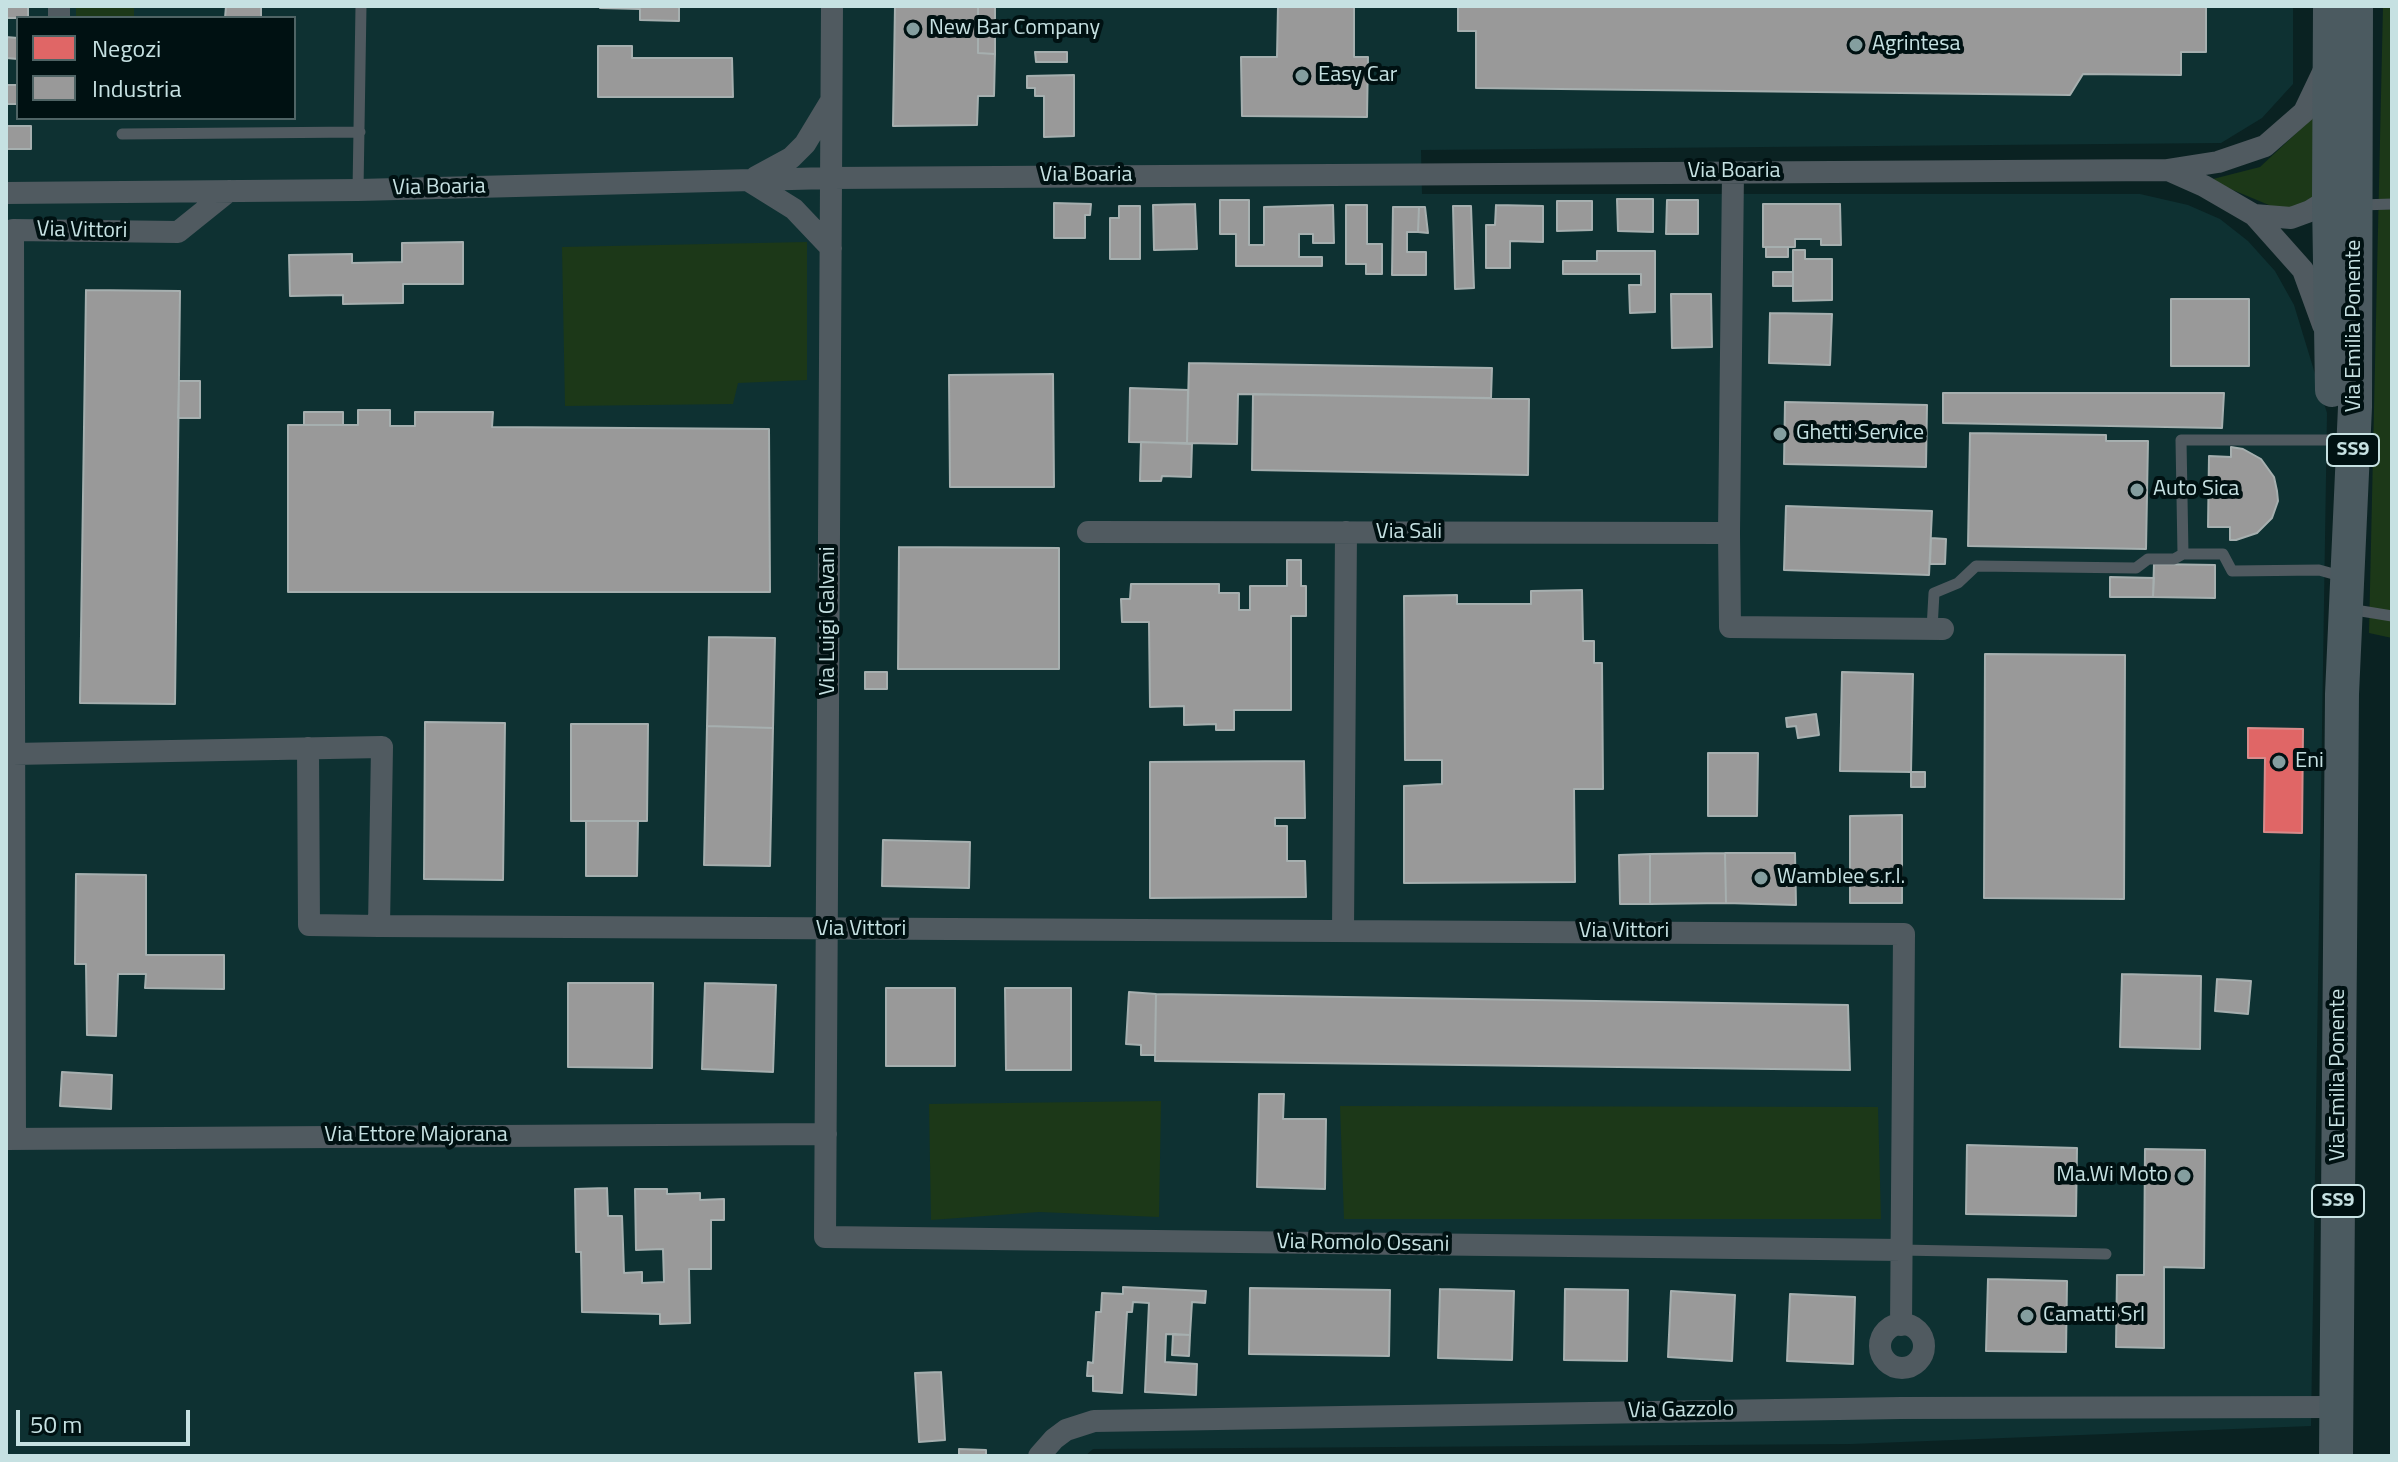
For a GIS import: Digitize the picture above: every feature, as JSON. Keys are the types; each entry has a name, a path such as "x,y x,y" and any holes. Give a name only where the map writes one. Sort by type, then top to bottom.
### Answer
{"main road":[{"name":"Via Emilia Ponente","path":"2330,6 2355,407 2342,694 2336,1456"},
{"name":"Via Emilia Ponente","path":"2342,694 2332,352 2342,202 2356,155 2356,6"}],"street":[{"name":"Via Luigi Galvani","path":"825,1237 832,6"},
{"name":"Via Boaria","path":"6,193 358,190 831,178 2167,170 2218,162 2265,146 2304,112 2331,57"},
{"path":"748,180 791,158 805,144 831,100"},
{"name":"Via Boaria","path":"2167,170 2204,186 2254,215 2303,270 2332,352"},
{"path":"1733,172 1730,627 1938,629"},
{"path":"748,180 794,209 831,248"},
{"name":"Via Vittori","path":"11,1139 13,230 178,232 229,191"},
{"name":"Via Boaria","path":"2254,215 2291,218 2342,202"},
{"name":"Via Sali","path":"1088,532 1729,533"},
{"path":"1343,930 1346,532"},
{"path":"13,754 382,747 379,926"},
{"name":"Via Vittori","path":"308,748 309,925 1904,934 1901,1250"},
{"name":"Via Ettore Majorana","path":"11,1139 826,1134"},
{"name":"Via Romolo Ossani","path":"825,1237 1901,1250"},
{"path":"1901,1250 1901,1325"},
{"path":"1901,1325 1915,1328 1924,1347 1923,1354 1914,1365 1900,1368 1893,1366 1883,1356 1881,1342 1888,1330 1901,1325"},
{"path":"1900,1368 1901,1408"},
{"name":"Via Gazzolo","path":"1039,1456 1066,1430 1094,1421 1901,1408 2336,1407"}],"lane":[{"path":"358,190 361,6"},
{"path":"122,134 360,132"},
{"path":"2342,202 2392,204"},
{"path":"2183,554 2181,440 2333,440"},
{"path":"1938,629 1934,593 1958,583 1976,566 2136,568 2148,559 2174,559 2183,554 2223,554 2232,571 2319,570 2337,575"},
{"path":"2346,609 2392,616"},
{"path":"1901,1250 2106,1254"}],"shaded area":[{"path":"6,6 2293,6 2293,84 2262,118 2221,143 1421,150 1422,194 2140,194 2188,205 2220,219 2248,241 2275,271 2294,305 2327,413 2311,1426 1851,1444 1093,1449 1085,1456 6,1456"}],"green space":[{"path":"76,6 134,6 134,16 76,16"},
{"path":"2383,6 2392,6 2392,638 2369,633"},
{"path":"2319,112 2318,193 2294,210 2276,208 2209,180 2260,167"},
{"path":"807,242 807,380 738,383 733,404 565,406 562,247"},
{"path":"1161,1101 1159,1217 1039,1212 931,1220 929,1104"},
{"path":"1340,1106 1878,1107 1881,1219 1344,1219"}],"building: Negozi":[{"path":"2248,728 2303,729 2302,833 2264,832 2265,758 2248,758"}],"building: Industria":[{"path":"6,6 28,6 28,16 6,18"},
{"path":"226,6 261,6 261,16 225,16"},
{"path":"600,6 679,6 679,21 640,20 640,9"},
{"path":"895,6 978,6 978,53 995,54 994,96 978,96 977,125 893,126"},
{"path":"978,6 995,6 995,54 978,53"},
{"path":"1278,6 1369,6 1354,7 1354,57 1368,57 1367,117 1242,116 1241,57 1277,57"},
{"path":"1458,6 2206,6 2206,52 2181,52 2181,75 2083,74 2070,95 1476,88 1476,31 1458,31"},
{"path":"6,37 16,38 16,59 6,58"},
{"path":"598,46 632,46 632,58 732,58 733,97 598,97"},
{"path":"1035,52 1067,52 1067,62 1036,62"},
{"path":"1074,75 1074,136 1044,137 1044,96 1035,96 1035,88 1027,88 1027,76"},
{"path":"6,85 16,85 16,104 6,104"},
{"path":"6,126 31,126 31,149 6,149"},
{"path":"1617,199 1653,199 1653,232 1618,231"},
{"path":"1220,200 1249,200 1249,245 1264,245 1264,207 1333,205 1334,243 1313,243 1313,234 1299,234 1299,257 1322,257 1322,266 1236,266 1236,234 1220,234"},
{"path":"1667,200 1698,200 1698,234 1666,234"},
{"path":"1557,201 1592,201 1592,230 1557,231"},
{"path":"1054,203 1091,204 1090,215 1085,215 1085,238 1054,238"},
{"path":"1195,204 1197,249 1154,250 1153,205"},
{"path":"1763,204 1840,204 1841,245 1821,245 1821,239 1795,239 1795,247 1763,247"},
{"path":"1346,205 1367,205 1367,244 1382,244 1382,274 1366,274 1366,264 1346,264"},
{"path":"1496,205 1543,206 1543,242 1510,241 1510,268 1486,268 1486,225 1495,225"},
{"path":"1119,206 1140,206 1140,259 1110,259 1110,218 1119,218"},
{"path":"1453,206 1471,206 1474,288 1455,289"},
{"path":"1393,207 1419,207 1418,232 1407,232 1407,252 1426,252 1426,275 1392,275"},
{"path":"1419,207 1425,207 1428,233 1418,232"},
{"path":"463,242 463,284 403,284 403,303 343,304 343,295 290,296 289,255 352,254 352,263 402,262 402,243"},
{"path":"1766,247 1788,247 1788,257 1766,257"},
{"path":"1793,250 1805,250 1805,259 1832,259 1832,300 1793,301"},
{"path":"1597,251 1655,251 1655,312 1630,313 1629,285 1641,285 1641,274 1563,274 1563,261 1597,261"},
{"path":"1773,272 1793,272 1793,286 1773,286"},
{"path":"86,290 180,291 175,704 80,703"},
{"path":"1671,294 1711,294 1712,347 1672,348"},
{"path":"2171,299 2249,299 2249,366 2171,366"},
{"path":"1770,313 1832,314 1830,365 1769,363"},
{"path":"1189,363 1492,368 1491,398 1238,394 1237,444 1187,443"},
{"path":"1053,374 1054,487 950,487 949,375"},
{"path":"179,381 200,381 200,418 178,418"},
{"path":"1130,388 1188,390 1187,443 1129,442"},
{"path":"1943,393 2224,393 2222,428 1943,423"},
{"path":"1253,394 1529,399 1528,475 1252,470"},
{"path":"1785,402 1927,405 1926,467 1784,464"},
{"path":"358,410 390,410 390,426 415,426 415,412 493,412 492,427 769,429 770,592 288,592 288,425 358,425"},
{"path":"304,412 343,412 343,425 304,425"},
{"path":"1970,433 2106,435 2106,441 2148,441 2146,549 1968,546"},
{"path":"1141,442 1192,444 1191,477 1162,476 1161,481 1140,481"},
{"path":"2231,447 2243,449 2261,459 2274,477 2278,501 2272,518 2257,533 2236,540 2230,540 2230,527 2208,527 2209,456 2231,457"},
{"path":"1786,506 1932,511 1929,575 1784,570"},
{"path":"1931,538 1946,539 1945,564 1930,564"},
{"path":"899,547 1059,548 1059,669 898,669"},
{"path":"1287,560 1301,560 1301,586 1306,586 1306,616 1291,616 1291,710 1234,710 1234,730 1216,730 1216,724 1184,725 1184,706 1150,707 1149,622 1122,622 1121,599 1130,599 1131,584 1219,584 1219,593 1239,593 1239,610 1250,610 1250,586 1287,586"},
{"path":"2154,564 2215,565 2215,598 2153,597"},
{"path":"2110,577 2154,578 2153,597 2110,597"},
{"path":"1582,590 1583,641 1594,641 1594,663 1602,663 1603,789 1574,789 1575,882 1404,883 1404,786 1442,784 1442,760 1405,760 1404,596 1457,595 1457,604 1531,604 1531,591"},
{"path":"709,637 775,638 773,728 707,726"},
{"path":"1985,654 2125,655 2124,899 1984,898"},
{"path":"865,672 887,672 887,689 865,689"},
{"path":"1842,672 1913,674 1911,772 1840,771"},
{"path":"1816,714 1819,735 1798,738 1796,726 1787,727 1786,718"},
{"path":"425,722 505,723 503,880 424,879"},
{"path":"571,724 648,724 647,821 571,821"},
{"path":"707,726 773,728 770,866 704,865"},
{"path":"1708,753 1758,753 1757,816 1708,816"},
{"path":"1304,761 1305,818 1275,818 1275,826 1287,826 1287,861 1305,861 1306,897 1150,898 1150,762"},
{"path":"1911,772 1925,772 1925,787 1911,787"},
{"path":"1902,815 1902,903 1850,903 1850,816"},
{"path":"586,821 638,821 637,876 586,876"},
{"path":"883,840 970,842 969,888 882,886"},
{"name":"Wamblee s.r.l.","path":"1725,853 1795,853 1796,905 1726,903"},
{"path":"1725,853 1726,903 1650,904 1650,854"},
{"path":"1650,854 1650,904 1620,904 1619,855"},
{"path":"76,874 146,875 146,955 224,955 224,989 145,988 146,974 118,974 116,1036 87,1035 86,964 75,964"},
{"path":"2122,974 2201,976 2200,1049 2120,1047"},
{"path":"2217,979 2251,981 2248,1014 2215,1011"},
{"path":"568,983 653,983 652,1068 568,1067"},
{"path":"705,983 776,985 773,1072 702,1069"},
{"path":"886,988 955,988 955,1066 886,1066"},
{"path":"1005,988 1071,988 1071,1070 1006,1070"},
{"path":"1129,992 1156,994 1155,1055 1141,1055 1141,1045 1126,1044"},
{"path":"1156,994 1848,1005 1850,1070 1155,1061"},
{"path":"62,1072 112,1075 111,1109 60,1106"},
{"path":"1259,1094 1284,1094 1283,1119 1326,1119 1325,1189 1257,1187"},
{"path":"1967,1145 2077,1148 2076,1216 1966,1214"},
{"path":"2145,1149 2205,1150 2204,1268 2164,1267 2164,1348 2116,1347 2117,1275 2144,1275"},
{"path":"607,1188 608,1216 622,1216 624,1273 642,1272 642,1283 664,1282 663,1249 636,1250 635,1189 667,1189 667,1194 700,1193 700,1200 724,1199 724,1220 711,1220 711,1269 689,1269 690,1323 660,1324 660,1314 582,1312 581,1252 576,1252 575,1189"},
{"name":"Camatti Srl","path":"1988,1279 2067,1281 2066,1352 1986,1351"},
{"path":"1123,1287 1206,1291 1205,1303 1192,1302 1190,1335 1166,1334 1165,1362 1197,1364 1196,1395 1145,1392 1149,1303 1133,1302 1132,1312 1127,1312 1122,1393 1093,1391 1093,1376 1087,1376 1088,1362 1093,1363 1096,1312 1101,1312 1102,1293 1123,1294"},
{"path":"1250,1288 1390,1290 1389,1356 1249,1354"},
{"path":"1440,1289 1514,1291 1512,1360 1438,1358"},
{"path":"1565,1289 1628,1290 1627,1361 1564,1360"},
{"path":"1671,1291 1735,1295 1732,1361 1668,1357"},
{"path":"1790,1294 1855,1297 1853,1364 1787,1361"},
{"path":"1173,1334 1190,1335 1189,1356 1172,1355"},
{"path":"941,1372 945,1440 919,1442 915,1373"},
{"path":"959,1449 986,1450 986,1456 959,1456"}],"place":[{"name":"New Bar Company","path":"913,29"},
{"name":"Agrintesa","path":"1856,45"},
{"name":"Easy Car","path":"1302,76"},
{"name":"Ghetti Service","path":"1780,434"},
{"name":"Auto Sica","path":"2137,490"},
{"name":"Eni","path":"2279,762"},
{"name":"Wamblee s.r.l.","path":"1761,878"},
{"name":"Ma.Wi Moto","path":"2184,1176"},
{"name":"Camatti Srl","path":"2027,1316"}]}
